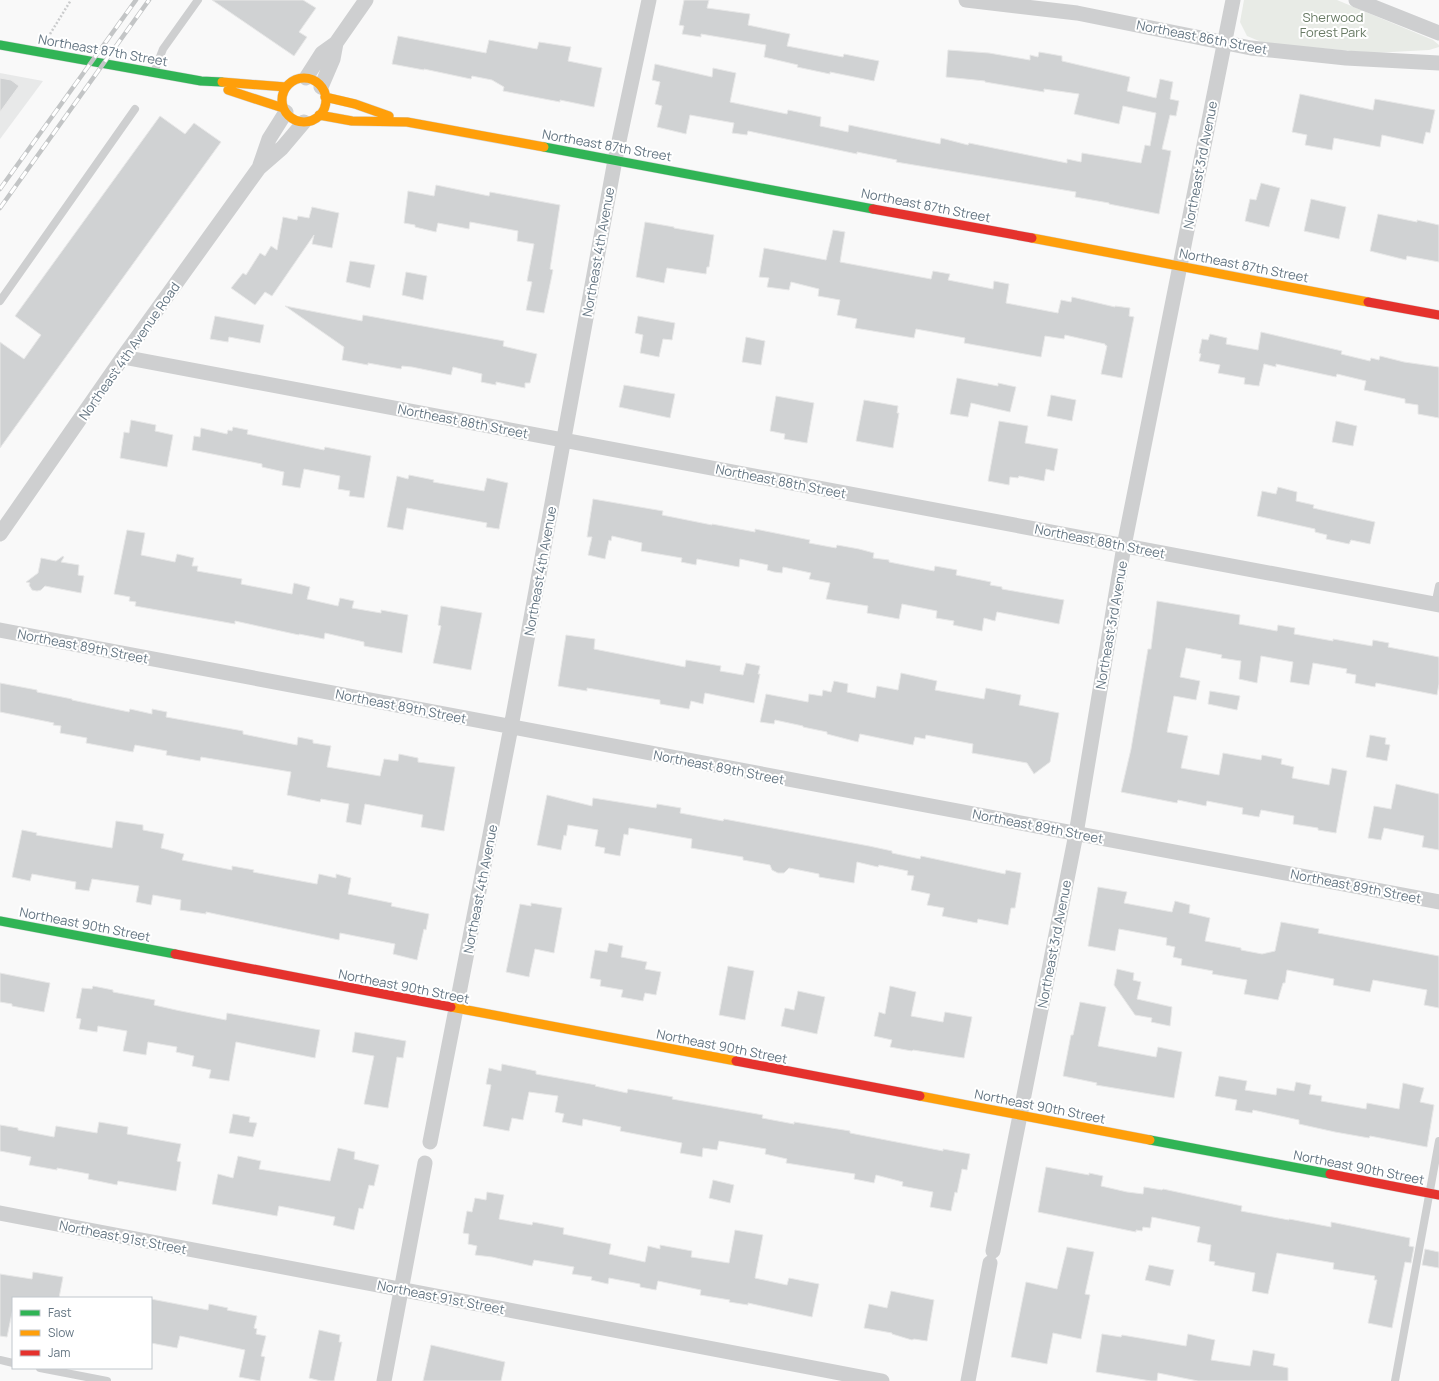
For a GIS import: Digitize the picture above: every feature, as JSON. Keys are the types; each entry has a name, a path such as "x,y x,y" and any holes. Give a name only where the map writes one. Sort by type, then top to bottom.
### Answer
{"street":[{"path":"306,78 322,53 336,43 366,0"},
{"name":"Northeast 4th Avenue","path":"430,1142 511,727 615,160 648,0"},
{"name":"Northeast 86th Street","path":"966,0 1077,12 1251,48 1346,58 1439,63"},
{"name":"Northeast 3rd Avenue","path":"968,1381 1019,1116 1076,834 1124,546 1233,0"},
{"path":"1356,0 1439,33"},
{"path":"323,92 312,80 306,78 295,80 286,87 282,97 285,110 290,117 304,122 309,121 319,115 324,107 323,92 333,59 336,43"},
{"name":"Northeast 87th Street","path":"0,45 200,81 286,87"},
{"name":"Northeast 87th Street","path":"200,81 285,110"},
{"name":"Northeast 87th Street","path":"323,92 407,122 1439,315"},
{"name":"Northeast 4th Avenue Road","path":"259,168 269,139 285,110"},
{"name":"Northeast 87th Street","path":"319,115 352,121 407,122"},
{"name":"Northeast 4th Avenue Road","path":"0,534 259,168 282,148 304,122"},
{"name":"Northeast 88th Street","path":"124,357 1437,605"},
{"name":"Northeast 89th Street","path":"0,630 1439,902"},
{"name":"Northeast 90th Street","path":"0,921 1439,1195"},
{"path":"384,1381 425,1163"},
{"name":"Northeast 91st Street","path":"0,1213 882,1381"}],"lane":[{"path":"153,72 163,49 198,0"},
{"path":"0,301 135,109"},
{"path":"1437,605 1439,586"},
{"path":"1395,1381 1439,1141"},
{"path":"0,1360 12,1363"},
{"path":"45,1369 107,1381"}],"path":[{"path":"60,17 71,0"}],"shaded area":[{"path":"0,73 43,81 0,139"}],"green space":[{"name":"Sherwood Forest Park","path":"1244,0 1337,0 1433,40 1439,45 1439,47 1429,50 1373,53 1264,43 1247,36 1240,22"}],"building":[{"path":"212,0 303,0 316,8 299,32 307,37 294,56"},
{"path":"684,0 709,0 707,8 750,14 748,25 790,34 787,46 843,57 844,54 879,61 874,81 797,67 798,65 764,57 766,45 701,34 701,37 682,34 684,26 679,25"},
{"path":"398,36 486,53 489,40 537,49 539,42 571,47 568,61 602,68 594,107 503,91 504,87 492,80 472,76 471,79 392,64"},
{"path":"948,50 989,53 1030,60 1030,55 1038,57 1039,52 1062,56 1062,61 1130,77 1127,91 1156,98 1160,79 1173,82 1170,99 1179,101 1176,116 1170,115 1162,149 1171,151 1159,214 1075,197 1076,192 896,162 897,160 857,152 857,154 748,131 747,135 732,133 734,123 690,115 686,134 657,127 662,106 655,104 660,82 652,80 655,64 712,77 713,68 736,73 730,102 787,114 788,110 821,117 820,126 848,132 849,125 940,144 941,138 968,145 969,143 1067,163 1067,159 1081,162 1082,153 1141,163 1145,145 1150,146 1156,113 1123,106 1119,124 1074,114 1079,94 1044,89 1044,92 985,81 946,77"},
{"path":"0,78 11,80 19,86 0,112"},
{"path":"1300,94 1373,110 1375,99 1435,110 1430,133 1426,132 1423,144 1382,135 1380,147 1334,138 1332,150 1305,145 1307,135 1292,132"},
{"path":"160,116 185,134 194,123 221,142 0,448 0,342 24,359 41,335 15,316"},
{"path":"1261,183 1280,188 1269,227 1245,221 1250,199 1256,200"},
{"path":"436,185 489,196 490,192 560,205 550,269 553,270 544,313 526,310 532,282 527,281 534,244 517,241 518,231 470,222 469,229 438,223 436,232 404,223 408,191 434,196"},
{"path":"1311,199 1346,207 1339,239 1304,231"},
{"path":"312,207 339,213 332,248 312,244 314,235 272,296 265,292 255,305 231,288 243,273 246,275 260,253 265,256 271,246 277,250 283,217 297,220 298,216 309,218"},
{"path":"1378,214 1439,225 1439,262 1407,256 1406,260 1370,251"},
{"path":"645,222 714,235 709,267 707,267 706,274 667,268 664,283 636,277"},
{"path":"833,230 845,232 840,262 931,279 933,271 950,274 948,280 993,289 994,281 1009,284 1006,303 1058,313 1061,300 1071,302 1072,297 1115,307 1130,308 1129,316 1134,317 1122,378 1101,374 1107,346 1105,344 1065,335 1064,339 1045,336 1041,357 964,343 965,338 916,329 914,338 855,328 857,319 837,315 840,300 818,296 819,289 791,282 789,290 767,287 769,278 759,277 764,248 826,260"},
{"path":"350,261 375,265 370,288 346,282"},
{"path":"406,272 427,276 423,300 402,295"},
{"path":"285,306 362,321 363,315 504,341 503,346 537,354 530,383 525,383 525,388 496,382 496,385 481,382 482,374 453,367 451,375 412,367 402,366 401,369 342,360 344,347"},
{"path":"215,316 264,325 260,343 229,337 228,342 210,339"},
{"path":"638,316 675,323 672,340 663,339 659,357 640,353 643,335 635,333"},
{"path":"1261,332 1342,351 1341,354 1370,361 1371,358 1379,360 1380,356 1404,362 1439,367 1439,418 1418,414 1418,405 1405,403 1405,399 1364,390 1366,381 1337,374 1336,377 1276,364 1276,367 1264,364 1259,386 1244,384 1245,378 1218,373 1220,365 1199,361 1202,339 1208,340 1210,334 1227,338 1226,344 1258,350"},
{"path":"746,337 765,341 761,365 742,362"},
{"path":"957,378 998,386 998,383 1016,387 1010,412 971,403 968,417 950,414"},
{"path":"624,385 675,394 670,418 619,407"},
{"path":"1051,395 1076,400 1072,421 1047,416"},
{"path":"776,396 814,403 807,443 784,439 785,434 770,431"},
{"path":"864,400 898,406 897,413 899,413 893,448 856,441"},
{"path":"131,420 156,425 155,431 173,435 167,467 120,458 124,432 129,433"},
{"path":"999,421 1028,426 1025,443 1058,449 1054,471 1046,469 1044,481 1019,476 1018,478 1010,477 1009,485 988,481"},
{"path":"1336,421 1357,426 1353,446 1332,442"},
{"path":"233,427 248,430 247,434 324,450 325,447 371,456 364,498 349,496 350,491 338,489 340,476 304,469 300,488 282,485 284,472 262,467 262,464 192,450 194,436 200,437 201,428 227,434 228,430 232,431"},
{"path":"409,475 434,480 433,482 484,491 487,478 508,483 499,529 486,527 487,523 407,508 403,530 387,527 397,476 408,479"},
{"path":"1278,487 1297,492 1296,501 1314,505 1313,508 1375,522 1370,544 1351,540 1349,544 1326,539 1327,535 1315,532 1315,529 1257,516 1262,491 1276,494"},
{"path":"593,499 663,511 662,515 712,525 755,532 755,529 810,540 809,543 836,548 837,545 859,549 874,553 873,558 889,560 889,562 934,571 935,566 957,570 956,575 991,582 990,585 1002,587 1002,589 1064,600 1059,624 997,612 995,621 984,618 982,631 953,625 954,621 936,618 937,611 902,604 899,619 867,613 868,606 826,599 830,583 809,579 811,573 783,567 782,573 774,572 767,570 768,565 740,559 739,567 697,559 696,565 681,562 682,558 641,551 642,543 612,536 611,541 609,540 605,559 588,555 592,537 587,537"},
{"path":"127,530 145,533 141,555 175,562 177,554 194,558 192,566 198,566 197,571 242,579 241,584 292,594 294,583 310,587 307,599 338,606 340,598 354,601 352,608 381,613 381,610 408,615 402,653 364,646 364,642 325,633 324,639 235,621 235,624 135,606 136,602 129,601 130,597 114,594"},
{"path":"63,556 64,557 61,562 79,565 78,575 84,576 81,593 45,586 41,590 32,590 29,585 30,583 26,582 38,573 41,558 56,561"},
{"path":"1157,601 1240,615 1239,624 1277,631 1278,625 1295,628 1294,634 1372,646 1373,640 1389,643 1388,647 1439,657 1439,684 1437,695 1376,683 1375,687 1355,683 1356,675 1346,673 1347,669 1313,663 1309,685 1290,682 1293,662 1261,656 1257,683 1239,679 1241,661 1221,658 1222,655 1186,648 1180,677 1200,681 1196,700 1174,696 1167,732 1188,736 1181,768 1219,775 1223,753 1261,760 1262,755 1282,759 1281,764 1294,767 1292,778 1329,785 1332,768 1347,771 1336,833 1318,830 1318,828 1293,824 1294,816 1261,810 1259,817 1242,814 1243,808 1207,801 1206,806 1178,800 1177,803 1121,792 1131,749 1148,649 1151,649"},
{"path":"441,606 482,613 471,670 433,663 441,626 438,625"},
{"path":"566,635 595,639 594,649 685,667 686,660 721,666 720,671 743,675 746,663 760,666 758,674 760,674 754,703 705,693 703,704 691,701 689,709 660,704 660,700 587,688 587,691 558,686"},
{"path":"901,673 937,681 935,690 984,699 986,688 1021,695 1019,705 1059,713 1050,762 1034,774 1027,763 972,753 973,744 926,735 925,739 915,737 913,745 860,734 858,742 827,734 827,732 775,720 774,724 760,722 766,694 808,702 809,694 822,696 823,690 831,692 834,681 848,684 847,692 875,698 877,686 898,690"},
{"path":"0,683 37,690 37,692 129,712 130,709 152,714 152,709 167,712 166,717 243,731 243,734 297,745 298,737 313,740 313,743 331,746 327,767 380,776 384,759 398,761 399,754 418,758 418,762 455,767 444,831 421,827 423,815 365,804 361,825 346,822 349,804 321,799 320,802 287,795 291,772 201,757 200,761 166,755 167,751 135,745 133,752 86,743 87,738 60,733 61,726 53,725 54,723 0,712"},
{"path":"1210,691 1240,696 1237,710 1208,704"},
{"path":"1370,735 1386,738 1385,744 1390,745 1387,761 1366,757"},
{"path":"1396,784 1439,794 1439,850 1422,847 1424,836 1384,828 1381,840 1368,838 1374,806 1391,809"},
{"path":"547,795 592,806 593,798 656,808 657,804 681,808 680,813 723,821 724,819 869,846 920,859 921,856 1005,874 1006,870 1021,873 1015,908 1011,908 1008,925 978,919 977,923 942,916 944,908 927,905 930,894 911,890 914,876 907,875 908,871 879,865 878,867 857,862 854,883 819,877 819,874 789,868 784,873 778,873 772,870 770,865 743,860 743,857 691,848 692,839 629,828 628,835 624,834 620,856 604,853 605,848 595,846 598,830 568,825 561,850 537,845"},
{"path":"116,821 143,825 143,830 164,834 161,848 184,854 182,860 232,870 232,866 254,870 253,872 317,884 319,874 336,878 336,874 351,878 348,894 392,903 391,906 429,914 417,960 393,954 395,944 340,933 339,940 206,912 206,914 180,910 181,900 153,895 151,905 136,902 139,886 92,879 89,891 75,889 76,882 32,874 30,881 12,877 22,830 37,833 36,835 112,848"},
{"path":"1098,887 1127,892 1124,903 1172,912 1175,901 1190,905 1189,913 1210,918 1205,941 1241,948 1241,950 1262,954 1275,951 1281,922 1319,929 1318,933 1439,956 1439,1008 1424,1005 1427,990 1373,980 1370,992 1333,985 1334,979 1287,970 1285,983 1283,983 1278,1000 1244,994 1247,980 1212,974 1213,971 1181,965 1182,959 1173,957 1175,947 1166,945 1167,938 1119,929 1115,951 1088,946"},
{"path":"531,903 562,908 554,953 535,949 529,977 506,972 520,904 531,906"},
{"path":"609,943 623,946 621,957 647,962 645,969 661,972 656,995 645,993 643,1001 621,997 623,990 600,986 601,980 590,978 595,950 607,952"},
{"path":"728,966 754,971 745,1020 719,1015"},
{"path":"1117,969 1134,973 1133,980 1141,982 1137,999 1172,1007 1170,1026 1151,1022 1152,1018 1135,1015 1114,985"},
{"path":"0,973 50,983 44,1012 12,1006 12,1004 0,1002"},
{"path":"93,986 113,990 113,992 155,1000 154,1005 226,1020 227,1013 320,1030 315,1058 236,1042 229,1081 209,1078 211,1070 192,1066 194,1056 176,1052 177,1047 148,1042 146,1055 123,1051 127,1031 98,1026 97,1032 79,1029 81,1019 76,1018 82,988 92,989"},
{"path":"890,986 916,992 911,1016 943,1022 945,1012 972,1017 964,1058 890,1047 892,1040 874,1036 879,1012 885,1014"},
{"path":"798,991 825,997 817,1034 781,1026 785,1008 794,1010"},
{"path":"1080,1002 1106,1007 1098,1046 1156,1057 1158,1047 1182,1052 1174,1098 1096,1085 1097,1083 1063,1076 1071,1035 1073,1035"},
{"path":"355,1032 406,1041 403,1058 397,1057 388,1108 364,1104 374,1056 352,1052"},
{"path":"502,1064 536,1071 536,1074 596,1085 595,1086 627,1093 628,1089 673,1097 672,1099 763,1115 762,1118 794,1124 794,1122 850,1131 850,1133 943,1151 943,1149 970,1154 967,1170 962,1169 957,1193 955,1192 951,1211 930,1207 933,1192 902,1186 903,1182 876,1175 874,1183 854,1179 855,1174 786,1163 787,1159 765,1154 766,1149 719,1141 717,1150 703,1148 702,1157 680,1153 682,1143 620,1131 621,1127 583,1119 582,1126 562,1122 564,1114 555,1112 558,1096 529,1092 523,1120 512,1118 509,1131 483,1126 491,1085 486,1084 489,1068 501,1071"},
{"path":"1219,1076 1247,1081 1245,1090 1276,1095 1277,1088 1294,1091 1296,1082 1311,1085 1309,1094 1322,1096 1321,1101 1366,1109 1367,1103 1399,1109 1403,1083 1424,1088 1420,1102 1434,1105 1427,1147 1370,1136 1369,1138 1335,1132 1299,1124 1299,1120 1253,1110 1252,1113 1235,1110 1237,1100 1215,1096"},
{"path":"233,1114 250,1117 249,1122 257,1123 253,1137 229,1133"},
{"path":"99,1122 128,1127 127,1134 181,1144 177,1161 181,1162 176,1191 118,1181 117,1185 88,1179 89,1174 29,1165 31,1157 0,1151 0,1125 54,1137 56,1126 97,1133"},
{"path":"338,1148 355,1152 354,1159 379,1165 374,1186 369,1185 363,1209 359,1208 354,1230 333,1225 335,1217 279,1206 277,1216 212,1204 218,1174 233,1178 238,1156 261,1161 259,1169 330,1181"},
{"path":"1046,1167 1103,1176 1101,1186 1127,1192 1143,1194 1144,1187 1163,1189 1242,1206 1241,1211 1331,1227 1331,1222 1410,1238 1409,1246 1414,1247 1411,1263 1405,1262 1392,1328 1368,1323 1377,1280 1374,1280 1375,1276 1333,1269 1334,1263 1277,1253 1268,1294 1252,1291 1255,1273 1214,1265 1215,1262 1209,1261 1211,1245 1197,1242 1200,1227 1152,1217 1150,1228 1143,1227 1142,1231 1136,1230 1136,1232 1038,1212"},
{"path":"713,1180 734,1185 730,1203 709,1198"},
{"path":"487,1192 504,1195 499,1219 532,1225 533,1222 564,1228 563,1234 611,1244 609,1254 645,1262 648,1246 660,1249 660,1245 692,1251 691,1257 729,1263 735,1230 763,1235 755,1278 787,1285 789,1278 819,1284 812,1317 748,1303 748,1305 729,1302 730,1300 700,1295 701,1290 658,1281 656,1290 640,1287 640,1284 609,1278 608,1284 591,1280 592,1277 572,1274 574,1267 534,1260 532,1266 492,1257 475,1255 477,1246 468,1244 469,1234 463,1233 467,1211 472,1212 475,1198 486,1200"},
{"path":"1067,1247 1094,1252 1085,1294 1090,1295 1081,1339 1053,1333 1047,1364 1011,1357 1026,1282 1057,1289"},
{"path":"1425,1249 1439,1252 1439,1268 1422,1265"},
{"path":"1149,1265 1174,1270 1170,1286 1145,1280"},
{"path":"33,1272 63,1277 59,1297 12,1297 12,1313 7,1337 0,1336 0,1274 32,1279"},
{"path":"891,1291 934,1300 927,1341 912,1340 892,1333 864,1328 869,1304 887,1308"},
{"path":"152,1299 208,1310 209,1304 228,1308 227,1310 257,1316 254,1328 257,1329 256,1334 266,1336 261,1356 265,1357 260,1381 239,1377 245,1350 180,1336 177,1348 152,1343"},
{"path":"319,1330 340,1335 339,1342 342,1342 334,1381 321,1381 309,1378"},
{"path":"1102,1334 1121,1337 1122,1335 1186,1346 1188,1334 1215,1340 1211,1360 1250,1366 1253,1350 1275,1354 1273,1365 1288,1368 1288,1381 1198,1381 1158,1373 1157,1381 1151,1381 1096,1372"},
{"path":"431,1345 505,1362 501,1381 423,1381"}],"railway":[{"path":"0,189 136,0"},
{"path":"0,208 149,0"}],"traffic: fast":[{"path":"0,45 201,81 222,82"},
{"path":"544,147 873,209"},
{"path":"0,921 175,954"},
{"path":"1150,1140 1330,1174"}],"traffic: slow":[{"path":"304,78 316,82 322,88 326,100 322,112 316,118 304,122 292,118 286,112 282,100 286,88 292,82 304,78"},
{"path":"222,82 286,87"},
{"path":"228,90 283,108"},
{"path":"325,97 355,104 389,116"},
{"path":"319,115 352,121 407,122 544,147"},
{"path":"1032,238 1368,302"},
{"path":"451,1007 736,1061"},
{"path":"920,1096 1150,1140"}],"traffic: jam":[{"path":"873,209 1032,238"},
{"path":"1368,302 1439,315"},
{"path":"175,954 451,1007"},
{"path":"736,1061 920,1096"},
{"path":"1330,1174 1439,1195"}]}
